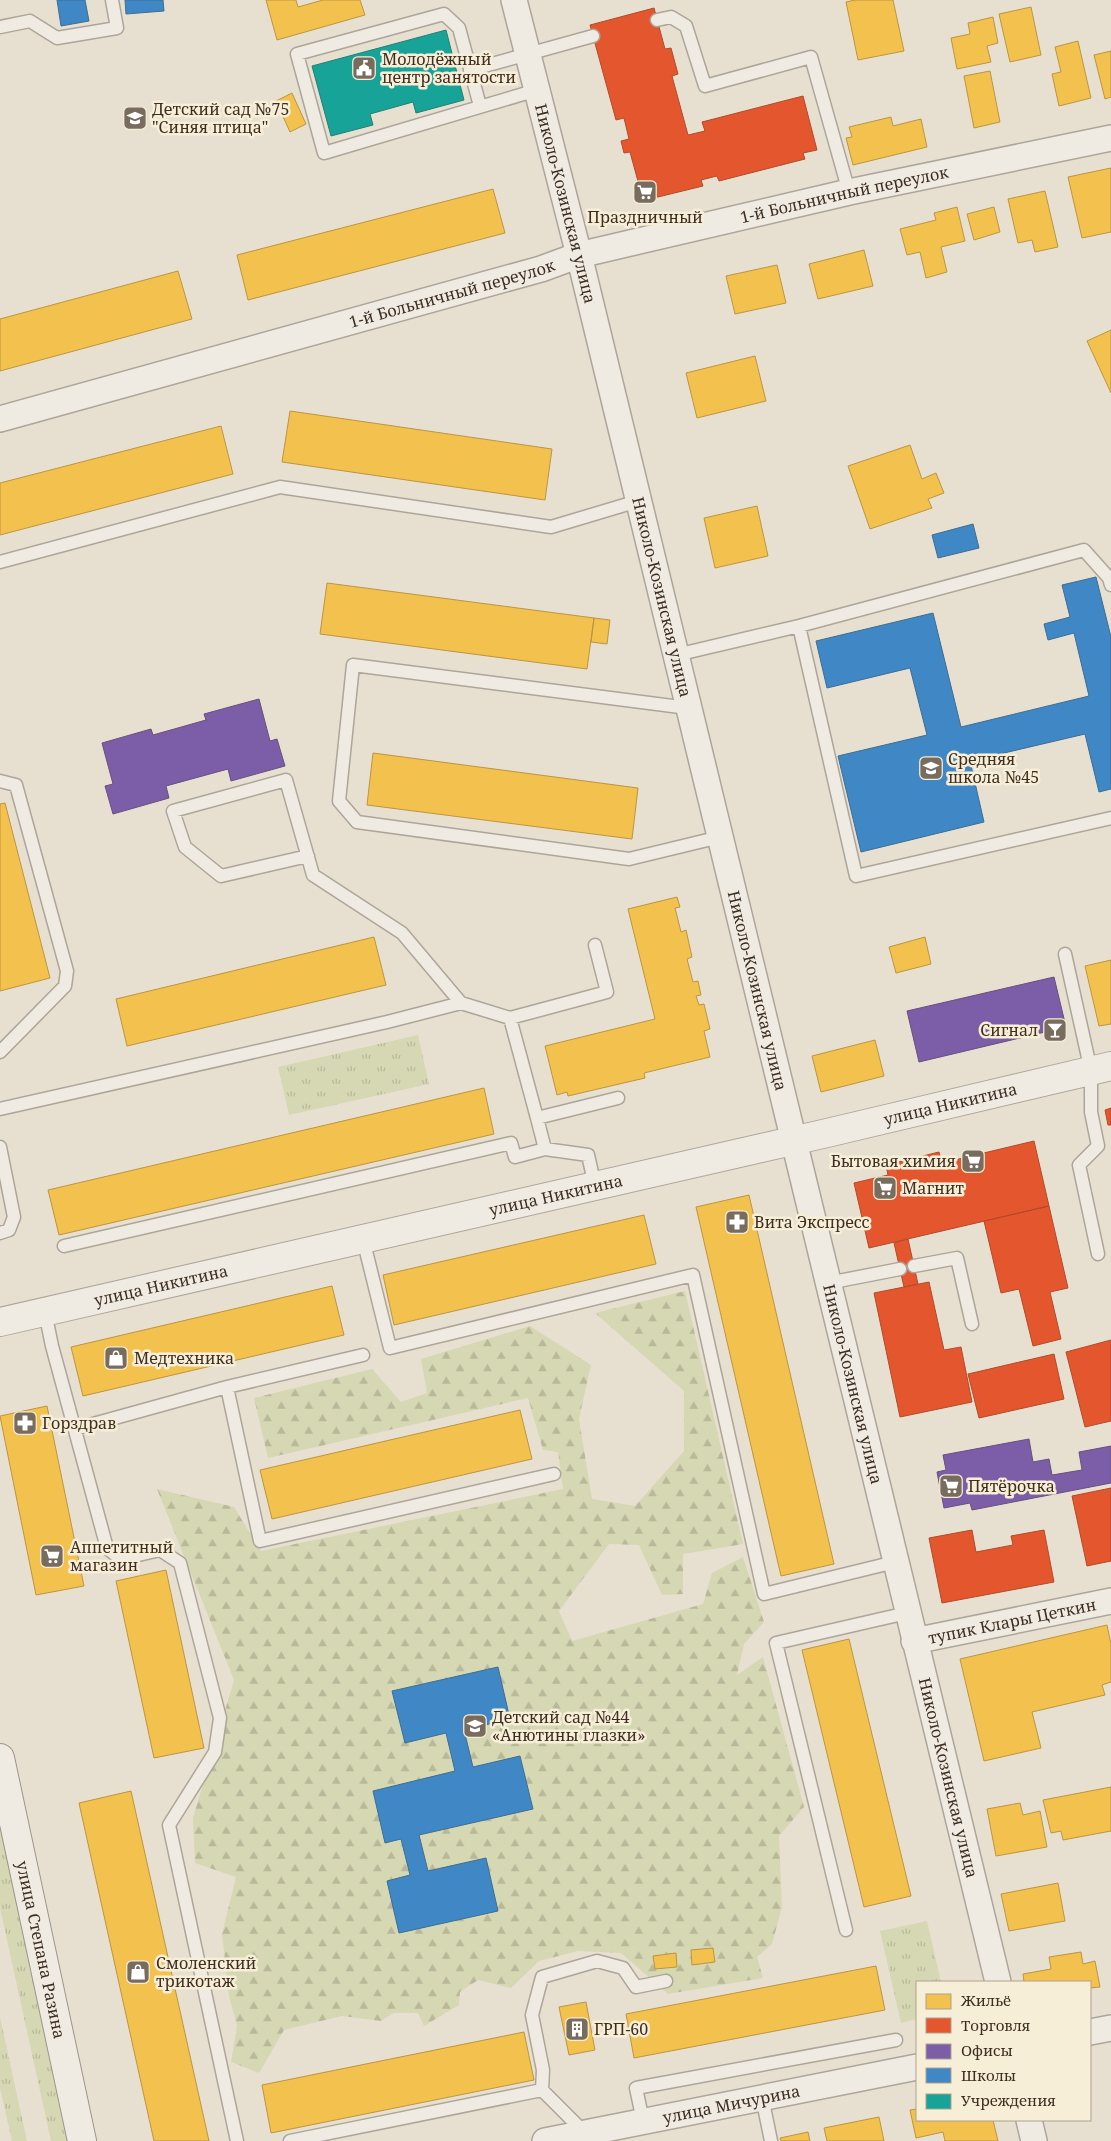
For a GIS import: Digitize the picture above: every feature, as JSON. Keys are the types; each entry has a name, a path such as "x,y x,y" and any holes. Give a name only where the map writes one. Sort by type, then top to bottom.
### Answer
{"street":[{"name":"Николо-Козинская улица","path":"514,0 579,255 998,1981"},
{"name":"1-й Больничный переулок","path":"0,419 541,269 579,255 848,192 1111,138"},
{"name":"улица Никитина","path":"0,1322 1101,1069"},
{"name":"тупик Клары Цеткин","path":"914,1641 1111,1601"},
{"name":"улица Степана Разина","path":"0,1758 82,2141"},
{"path":"1091,2032 1111,2028"},
{"name":"улица Мичурина","path":"545,2141 916,2067"},
{"path":"1029,2121 1034,2141"}],"lane":[{"path":"0,27 30,21 57,38 117,28 112,0"},
{"path":"480,106 459,28 444,14 297,54 324,153 537,90"},
{"path":"657,20 672,16 686,26 706,86 811,57 848,192"},
{"path":"470,70 593,36"},
{"path":"0,562 280,487 550,527 638,501"},
{"path":"676,655 799,626 1084,550 1109,578 1111,585"},
{"path":"799,626 856,876 1111,818"},
{"path":"688,708 353,665 339,801 357,822 629,859 720,837"},
{"path":"308,856 222,876 185,847 174,811 286,780 308,856 313,875 402,933 461,1003"},
{"path":"0,781 16,785 67,971 65,986 0,1052"},
{"path":"0,1110 387,1022 461,1003 510,1018 607,992 595,945"},
{"path":"1065,954 1101,1069 1091,1112 1098,1146 1079,1165 1098,1254"},
{"path":"510,1018 545,1149"},
{"path":"536,1118 618,1098"},
{"path":"64,1246 511,1143 515,1157 545,1149 588,1155 595,1186"},
{"path":"0,1147 14,1217 9,1230 0,1232"},
{"path":"363,1239 390,1348 693,1275 764,1594 895,1562"},
{"path":"914,1266 957,1258 972,1324"},
{"path":"828,1282 900,1269"},
{"path":"45,1312 108,1548 121,1559 160,1550 180,1564 220,1718 215,1752 169,1825 237,2141"},
{"path":"76,1429 227,1387 363,1354"},
{"path":"227,1387 260,1541 554,1474"},
{"path":"846,1930 776,1643 907,1613"},
{"path":"585,2133 542,2090 543,2070 532,2015 542,1977 597,1961 623,1968 636,1987 666,1981"},
{"path":"643,2121 636,2088 896,2040"},
{"path":"290,2141 542,2090"},
{"path":"762,2097 771,2141"}],"green space":[{"path":"418,1035 429,1084 289,1115 278,1067"},
{"path":"685,1291 743,1544 683,1554 683,1594 662,1595 639,1545 609,1544 559,1611 572,1641 703,1604 712,1573 743,1557 764,1622 744,1644 737,1675 763,1657 804,1807 779,1836 782,1907 772,1944 757,1957 763,1978 668,1994 621,1953 578,1951 539,1961 511,1988 478,1980 460,1992 459,2005 424,2026 418,2013 393,2013 381,2021 342,2016 284,2030 259,2073 231,2062 237,2026 229,1996 222,1934 236,1877 195,1863 193,1818 234,1680 157,1489 234,1507 261,1551 563,1489 558,1452 543,1450 528,1398 268,1458 254,1398 372,1369 401,1402 427,1393 421,1359 530,1326 591,1365 579,1419 592,1499 635,1506 684,1451 684,1391 595,1313"},
{"path":"0,1825 67,2141 51,2141 0,1908"},
{"path":"927,1921 941,1981 916,1981 916,2019 901,2023 880,1931"},
{"path":"0,2017 27,2141 12,2141 0,2088"}],"building: Жильё":[{"path":"266,0 296,0 298,7 323,0 360,0 365,15 277,40"},
{"path":"855,0 893,0 904,51 858,60 846,2"},
{"path":"1031,7 1041,55 1010,62 999,14"},
{"path":"993,17 998,43 987,46 991,62 957,69 951,38 970,34 968,23"},
{"path":"1078,41 1091,98 1059,106 1052,74 1061,72 1055,47"},
{"path":"1111,51 1111,97 1105,99 1094,55"},
{"path":"990,71 1000,122 974,128 964,76"},
{"path":"292,93 306,124 290,132 276,101"},
{"path":"891,117 893,126 921,119 927,147 853,165 846,138 852,137 849,127"},
{"path":"1111,168 1111,232 1082,238 1068,177"},
{"path":"493,189 505,233 248,300 237,255"},
{"path":"1045,191 1058,247 1035,252 1032,240 1018,243 1008,199"},
{"path":"957,207 965,241 941,247 947,272 926,278 920,252 907,255 900,229 936,220 934,213"},
{"path":"994,207 1000,232 974,240 967,214"},
{"path":"864,250 873,286 818,299 809,264"},
{"path":"777,265 786,303 735,314 726,276"},
{"path":"178,271 192,319 0,371 0,319"},
{"path":"1111,330 1111,393 1087,341"},
{"path":"755,356 766,401 697,418 686,373"},
{"path":"290,411 552,449 545,500 282,462"},
{"path":"221,426 233,474 0,535 0,483"},
{"path":"910,445 922,479 936,473 944,493 928,499 932,508 870,529 848,466"},
{"path":"757,506 768,556 715,568 704,518"},
{"path":"327,583 594,618 587,669 320,634"},
{"path":"594,618 610,620 607,644 591,642"},
{"path":"373,753 638,788 632,839 367,805"},
{"path":"5,803 50,978 0,991 0,804"},
{"path":"677,897 680,907 675,908 681,932 686,930 692,957 687,959 693,982 698,981 701,995 696,996 699,1005 704,1004 710,1029 704,1031 710,1057 644,1073 645,1078 568,1096 567,1092 557,1095 545,1046 655,1019 628,909"},
{"path":"374,937 386,985 127,1046 116,999"},
{"path":"925,937 931,964 896,973 889,947"},
{"path":"1111,960 1111,1024 1099,1026 1085,966"},
{"path":"875,1040 884,1076 821,1092 812,1056"},
{"path":"484,1088 494,1134 59,1235 48,1190"},
{"path":"749,1195 834,1564 781,1576 696,1207"},
{"path":"644,1215 656,1264 394,1325 383,1275"},
{"path":"332,1286 344,1335 83,1396 71,1347"},
{"path":"47,1406 84,1586 36,1595 0,1416"},
{"path":"520,1410 532,1459 272,1519 260,1470"},
{"path":"166,1570 204,1748 154,1758 116,1581"},
{"path":"1107,1625 1111,1644 1111,1682 1102,1685 1105,1695 1032,1712 1041,1748 984,1761 960,1659"},
{"path":"849,1639 911,1896 864,1907 802,1650"},
{"path":"1111,1787 1111,1831 1063,1840 1061,1831 1051,1833 1043,1800"},
{"path":"131,1791 209,2141 154,2141 79,1803"},
{"path":"1020,1803 1023,1815 1040,1811 1047,1847 996,1856 987,1809"},
{"path":"1058,1883 1065,1921 1009,1931 1001,1894"},
{"path":"713,1948 715,1962 692,1965 691,1950"},
{"path":"1081,1952 1083,1964 1095,1961 1100,1987 1091,1988 1091,1981 1024,1981 1023,1974 1051,1969 1049,1957"},
{"path":"676,1953 677,1967 655,1969 653,1956"},
{"path":"876,1966 885,2010 634,2058 626,2014"},
{"name":"ГРП-60","path":"586,2002 595,2050 569,2055 559,2007"},
{"path":"524,2032 534,2080 271,2133 262,2085"},
{"path":"916,2109 916,2121 993,2121 998,2141 945,2141 943,2132 916,2138 910,2110"},
{"path":"879,2117 884,2141 827,2141 824,2128"},
{"path":"808,2132 810,2141 781,2141 780,2138"}],"building: Торговля":[{"path":"654,8 665,49 671,48 678,74 672,76 688,135 705,131 702,122 803,96 817,150 803,153 805,159 719,181 717,176 701,180 703,186 658,197 642,196 630,152 624,153 621,141 629,139 624,118 616,120 590,25"},
{"path":"1111,1108 1111,1125 1108,1125 1105,1110"},
{"path":"1034,1141 1049,1206 869,1248 854,1183 888,1175 886,1165 939,1152 942,1163"},
{"path":"1049,1206 1068,1288 1050,1292 1061,1339 1033,1346 1019,1289 1001,1293 984,1221"},
{"path":"908,1239 918,1284 904,1287 894,1243"},
{"path":"929,1282 944,1350 961,1347 972,1402 900,1417 874,1293"},
{"path":"1111,1340 1111,1421 1085,1427 1066,1352"},
{"path":"1054,1354 1064,1399 979,1418 968,1374"},
{"path":"1111,1488 1111,1561 1087,1566 1072,1496"},
{"path":"972,1530 976,1552 1013,1545 1011,1536 1044,1530 1054,1582 942,1603 929,1538"}],"building: Офисы":[{"path":"259,699 270,741 277,739 285,766 231,781 228,769 166,786 169,798 113,814 105,786 113,784 102,743 151,729 153,735 206,720 204,714"},
{"path":"1054,977 1066,1027 919,1062 907,1011"},
{"path":"1029,1439 1033,1462 1049,1459 1052,1475 1082,1470 1079,1452 1111,1446 1111,1483 972,1510 970,1503 944,1508 937,1472 946,1470 943,1455"}],"building: Школы":[{"path":"57,0 85,0 89,21 61,26"},
{"path":"125,0 163,0 164,11 126,14"},
{"path":"973,524 979,548 938,558 932,535"},
{"path":"1096,577 1111,637 1111,789 1099,792 1085,734 970,761 984,822 861,852 838,756 927,735 910,668 827,688 816,641 933,613 961,727 1089,696 1074,633 1048,640 1044,624 1070,617 1062,585"},
{"path":"498,1667 510,1719 464,1730 473,1767 520,1756 533,1809 419,1835 428,1871 486,1858 498,1911 399,1933 387,1881 410,1875 401,1839 385,1843 373,1791 455,1771 446,1733 405,1743 392,1691"}],"building: Учреждения":[{"path":"446,30 464,100 416,113 413,102 370,114 373,125 331,136 312,66"}],"place":[{"name":"Молодёжный центр занятости","path":"364,68"},
{"name":"Детский сад №75 \"Синяя птица\"","path":"135,118"},
{"name":"Праздничный","path":"645,192"},
{"name":"Средняя школа №45","path":"931,768"},
{"name":"Сигнал","path":"1055,1030"},
{"name":"Бытовая химия","path":"973,1161"},
{"name":"Магнит","path":"885,1188"},
{"name":"Вита Экспресс","path":"737,1222"},
{"name":"Медтехника","path":"116,1358"},
{"name":"Горздрав","path":"25,1423"},
{"name":"Пятёрочка","path":"951,1486"},
{"name":"Аппетитный магазин","path":"52,1556"},
{"name":"Детский сад №44 «Анютины глазки»","path":"475,1726"},
{"name":"Смоленский трикотаж","path":"138,1972"},
{"name":"ГРП-60","path":"577,2029"}]}
